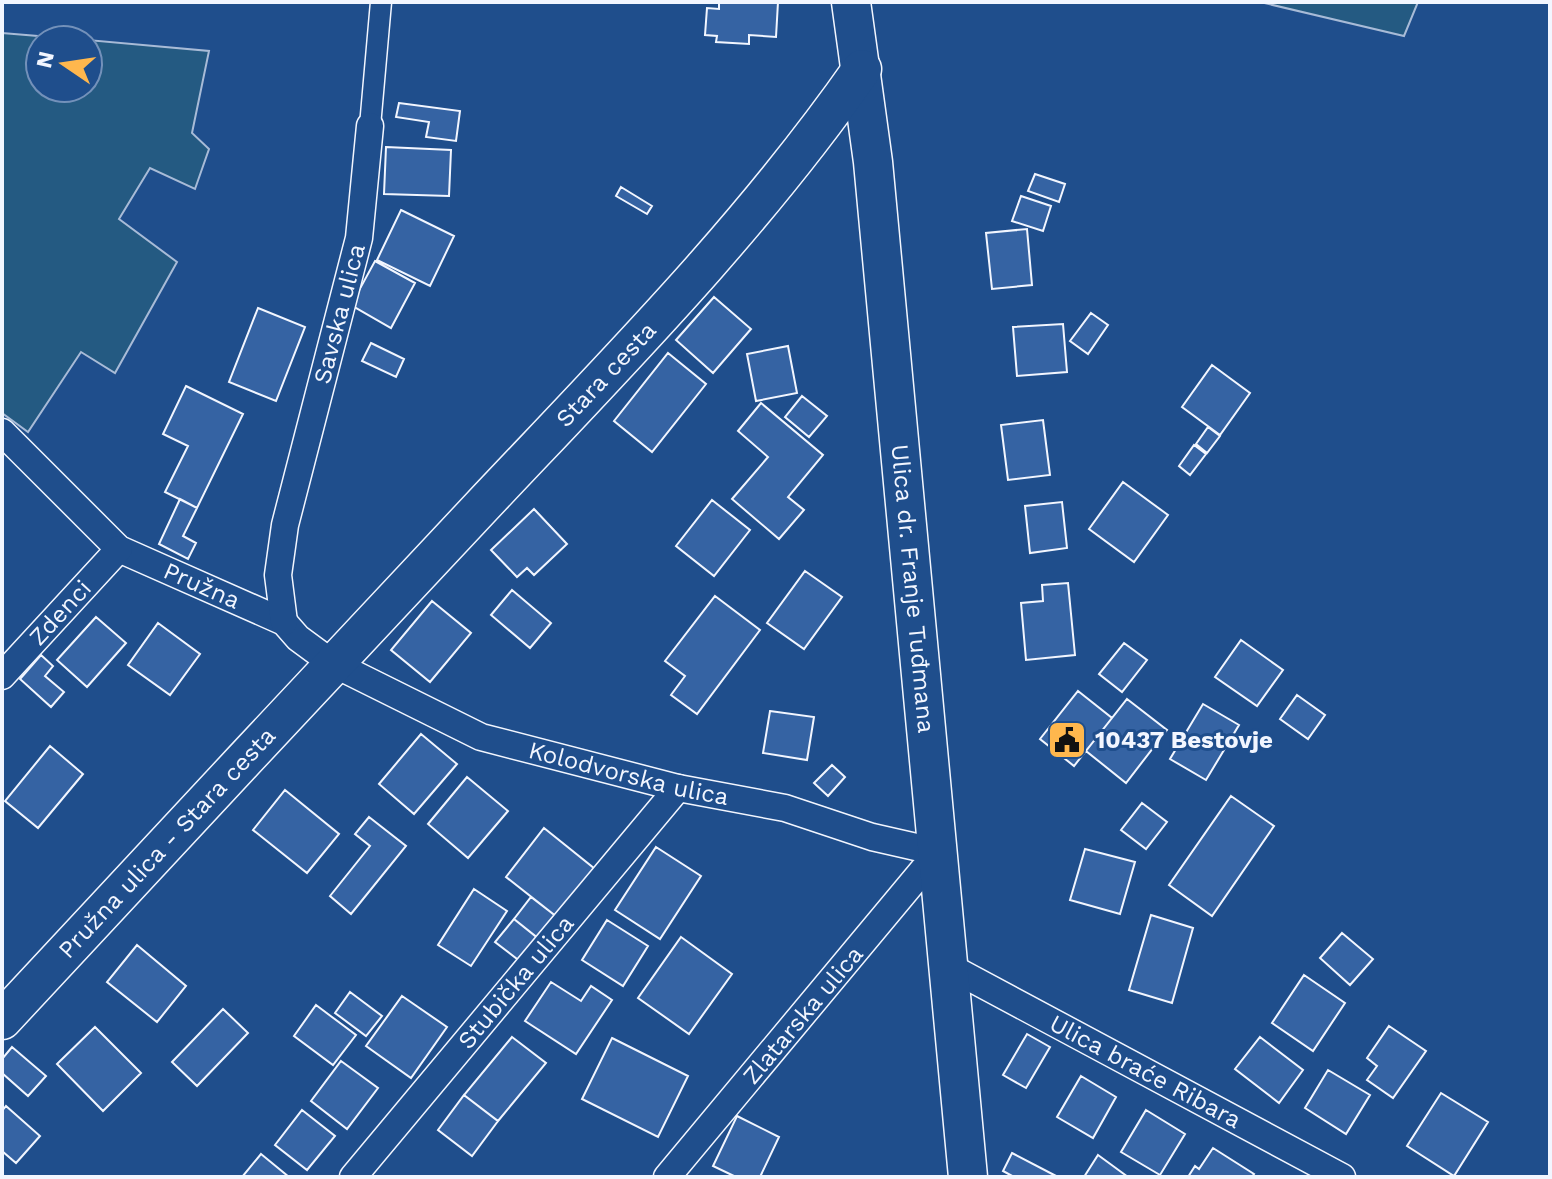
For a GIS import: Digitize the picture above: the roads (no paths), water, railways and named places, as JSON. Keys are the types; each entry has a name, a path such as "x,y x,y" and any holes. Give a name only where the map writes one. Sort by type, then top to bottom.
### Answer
{"main road":[{"name":"Ulica dr. Franje Tuđmana","path":"851,2 862,69 968,1177"},
{"name":"Stara cesta","path":"332,663 690,283 799,157 862,69"},
{"name":"Pružna ulica - Stara cesta","path":"2,1020 332,663"}],"street":[{"name":"Savska ulica","path":"284,622 278,575 285,525 359,238 381,2"},
{"path":"2,432 119,549"},
{"name":"Pružna","path":"119,549 284,622 298,638 332,663"},
{"name":"Zdenci","path":"2,676 119,549"},
{"name":"Kolodvorska ulica","path":"332,663 481,737 678,788 785,808 872,837 938,852"},
{"name":"Stubička ulica","path":"353,1177 678,788"},
{"name":"Zlatarska ulica","path":"667,1177 938,852"},
{"name":"Ulica braće Ribara","path":"948,966 1342,1177"}],"place":[{"name":"10437 Bestovje","path":"1067,740"}]}
